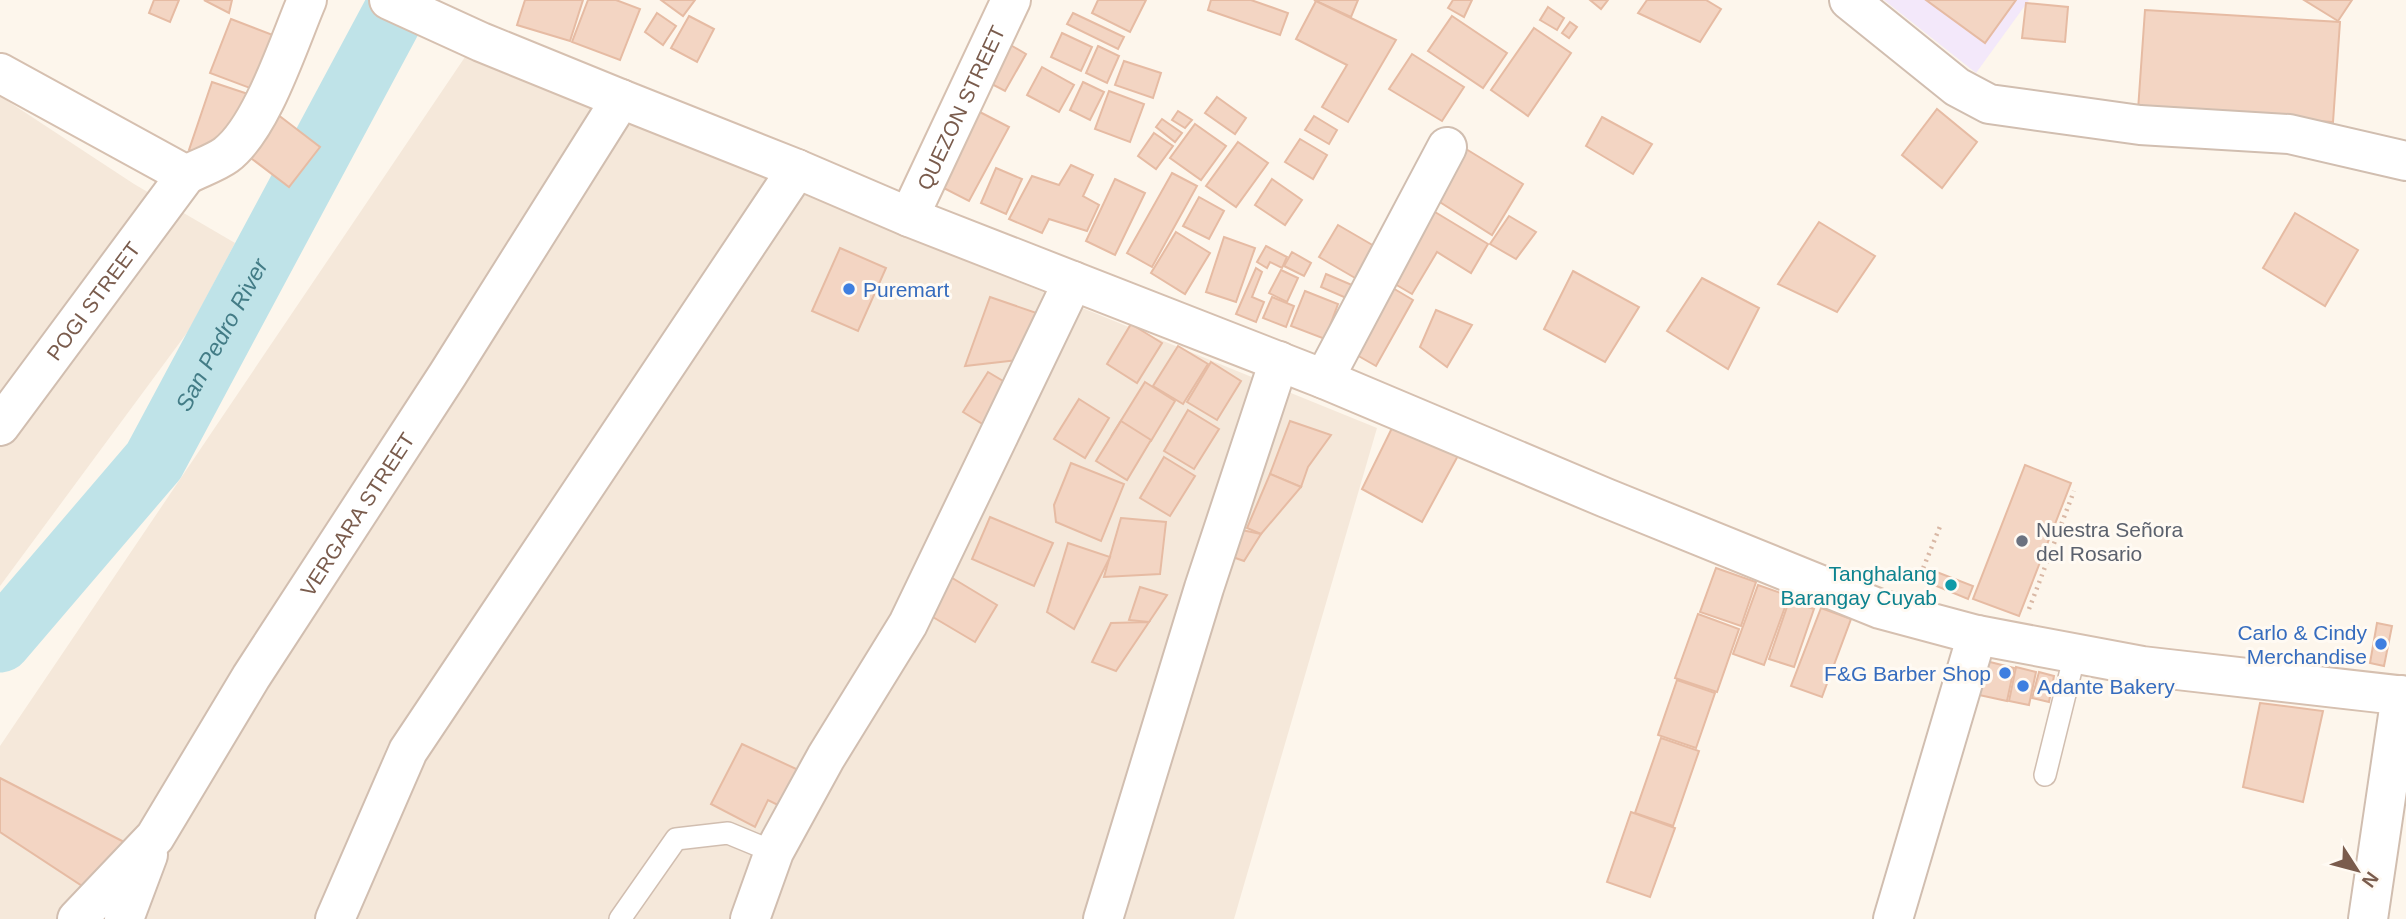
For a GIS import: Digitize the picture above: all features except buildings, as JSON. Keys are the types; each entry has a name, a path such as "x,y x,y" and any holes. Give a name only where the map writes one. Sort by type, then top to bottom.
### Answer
{"street":[{"path":"0,72 186,175 226,155 247,131 264,102 307,0"},
{"path":"389,0 481,42 909,217 1324,379 1605,498 1880,609 1977,635 2142,666 2404,695 2368,919"},
{"name":"QUEZON STREET","path":"909,217 1011,0"},
{"path":"1849,0 1957,87 1989,104 2140,125 2288,134 2406,162"},
{"name":"VERGARA STREET","path":"77,919 155,837 251,677 448,374 621,99"},
{"path":"1324,379 1447,147"},
{"path":"335,919 408,751 797,169"},
{"name":"POGI STREET","path":"0,426 186,175"},
{"path":"750,919 774,852 826,757 908,624 1073,281"},
{"path":"1103,919 1204,588 1279,361"},
{"path":"1894,919 1977,635"},
{"path":"124,919 155,837"}],"lane":[{"path":"2045,775 2075,654"},
{"path":"620,919 676,839 728,833 774,852"}],"path":[{"path":"2016,642 2074,491"},
{"path":"1904,615 1941,524"}],"shaded area":[{"path":"1884,0 2029,0 1976,73"},
{"path":"467,54 772,179 388,744 315,919 0,919 0,746"},
{"path":"0,96 134,184 235,243 189,330 0,586"},
{"path":"800,193 1377,428 1234,919 352,919 427,742"}],"waterway":[{"name":"San Pedro River","path":"0,641 154,461 401,0"}],"place":[{"name":"Puremart","path":"849,289"},
{"name":"Nuestra Señora del Rosario","path":"2022,541"},
{"name":"Tanghalang Barangay Cuyab","path":"1951,585"},
{"name":"Carlo & Cindy Merchandise","path":"2381,644"},
{"name":"F&G Barber Shop","path":"2005,673"},
{"name":"Adante Bakery","path":"2023,686"}]}
